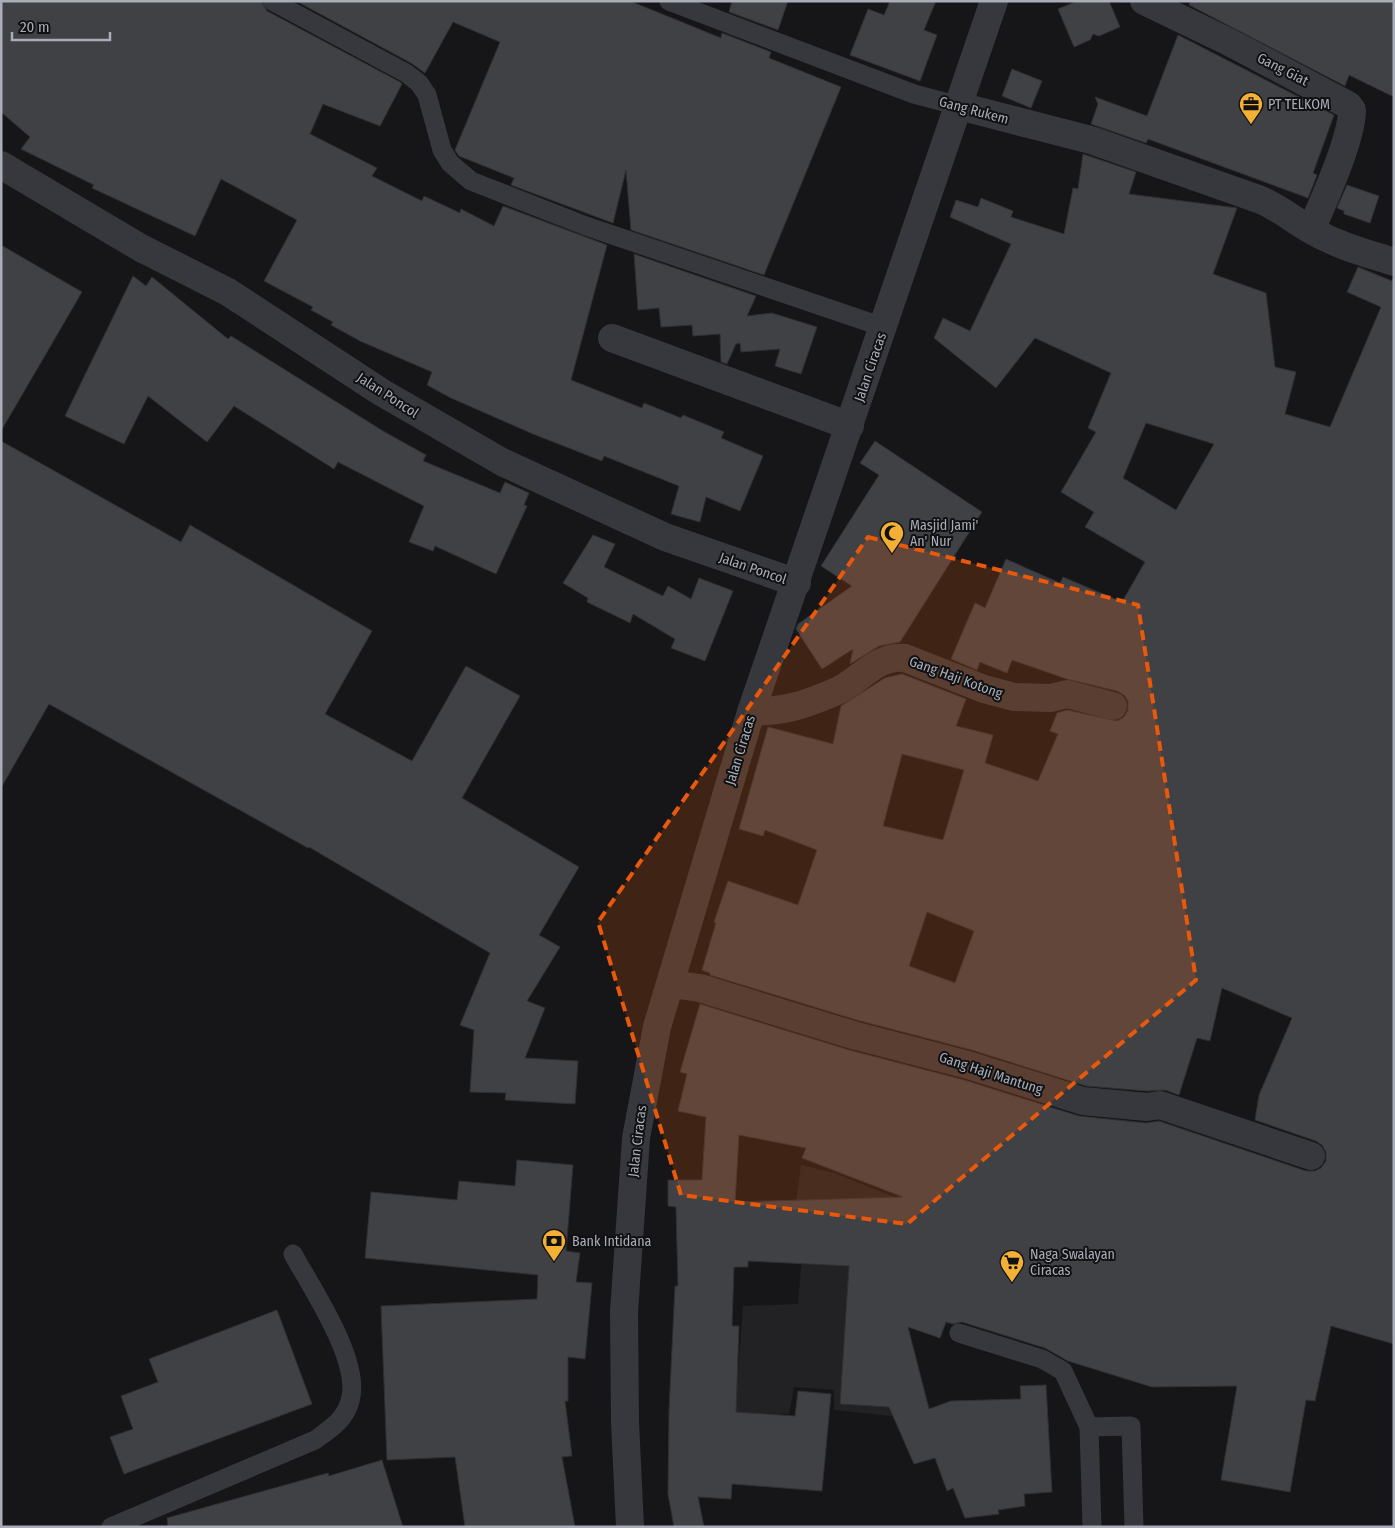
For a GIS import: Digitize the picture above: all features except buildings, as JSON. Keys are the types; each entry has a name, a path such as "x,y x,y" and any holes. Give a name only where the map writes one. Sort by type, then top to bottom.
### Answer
{"street":[{"name":"Jalan Ciracas","path":"630,1527 625,1422 624,1312 630,1201 636,1138 657,1026 751,712 797,583 994,1"},
{"name":"Gang Giat","path":"1144,1 1229,42 1348,105 1352,110 1350,125 1328,190 1311,230"},
{"name":"Gang Rukem","path":"959,106 1091,140 1281,209 1311,230"},
{"name":"Jalan Poncol","path":"1,165 141,248 228,292 381,392 502,462 665,537 797,583"},
{"path":"1311,230 1351,248 1394,262"},
{"path":"612,338 850,426"},
{"name":"Gang Haji Kotong","path":"751,712 789,710 831,693 891,656 905,658 984,689 1014,697 1051,698 1068,694 1113,706"},
{"name":"Gang Haji Mantung","path":"671,984 700,988 853,1035 968,1065 1083,1102 1144,1107 1160,1105 1311,1156"}],"lane":[{"path":"272,1 406,73 419,83 427,95 442,150 450,163 471,181 586,226 883,327"},
{"name":"Gang Rukem","path":"670,1 914,94 959,106"},
{"path":"111,1527 142,1520 315,1440 338,1423 350,1401 351,1377 346,1352 293,1254"},
{"path":"959,1333 1042,1359 1063,1371 1089,1427 1092,1527"},
{"path":"1089,1427 1130,1426 1134,1527"}],"highlighted area":[{"path":"868,537 1138,605 1196,980 907,1224 681,1195 598,922"}],"shaded area":[{"path":"801,1165 834,1173 930,1211 903,1295 892,1416 834,1410 834,1390 794,1387 789,1414 735,1413 743,1306 798,1304 803,1241 793,1223"}],"place":[{"name":"PT TELKOM","path":"1251,125"},
{"name":"Masjid Jami' An' Nur","path":"892,554"},
{"name":"Bank Intidana","path":"554,1262"},
{"name":"Naga Swalayan Ciracas","path":"1012,1283"}]}
